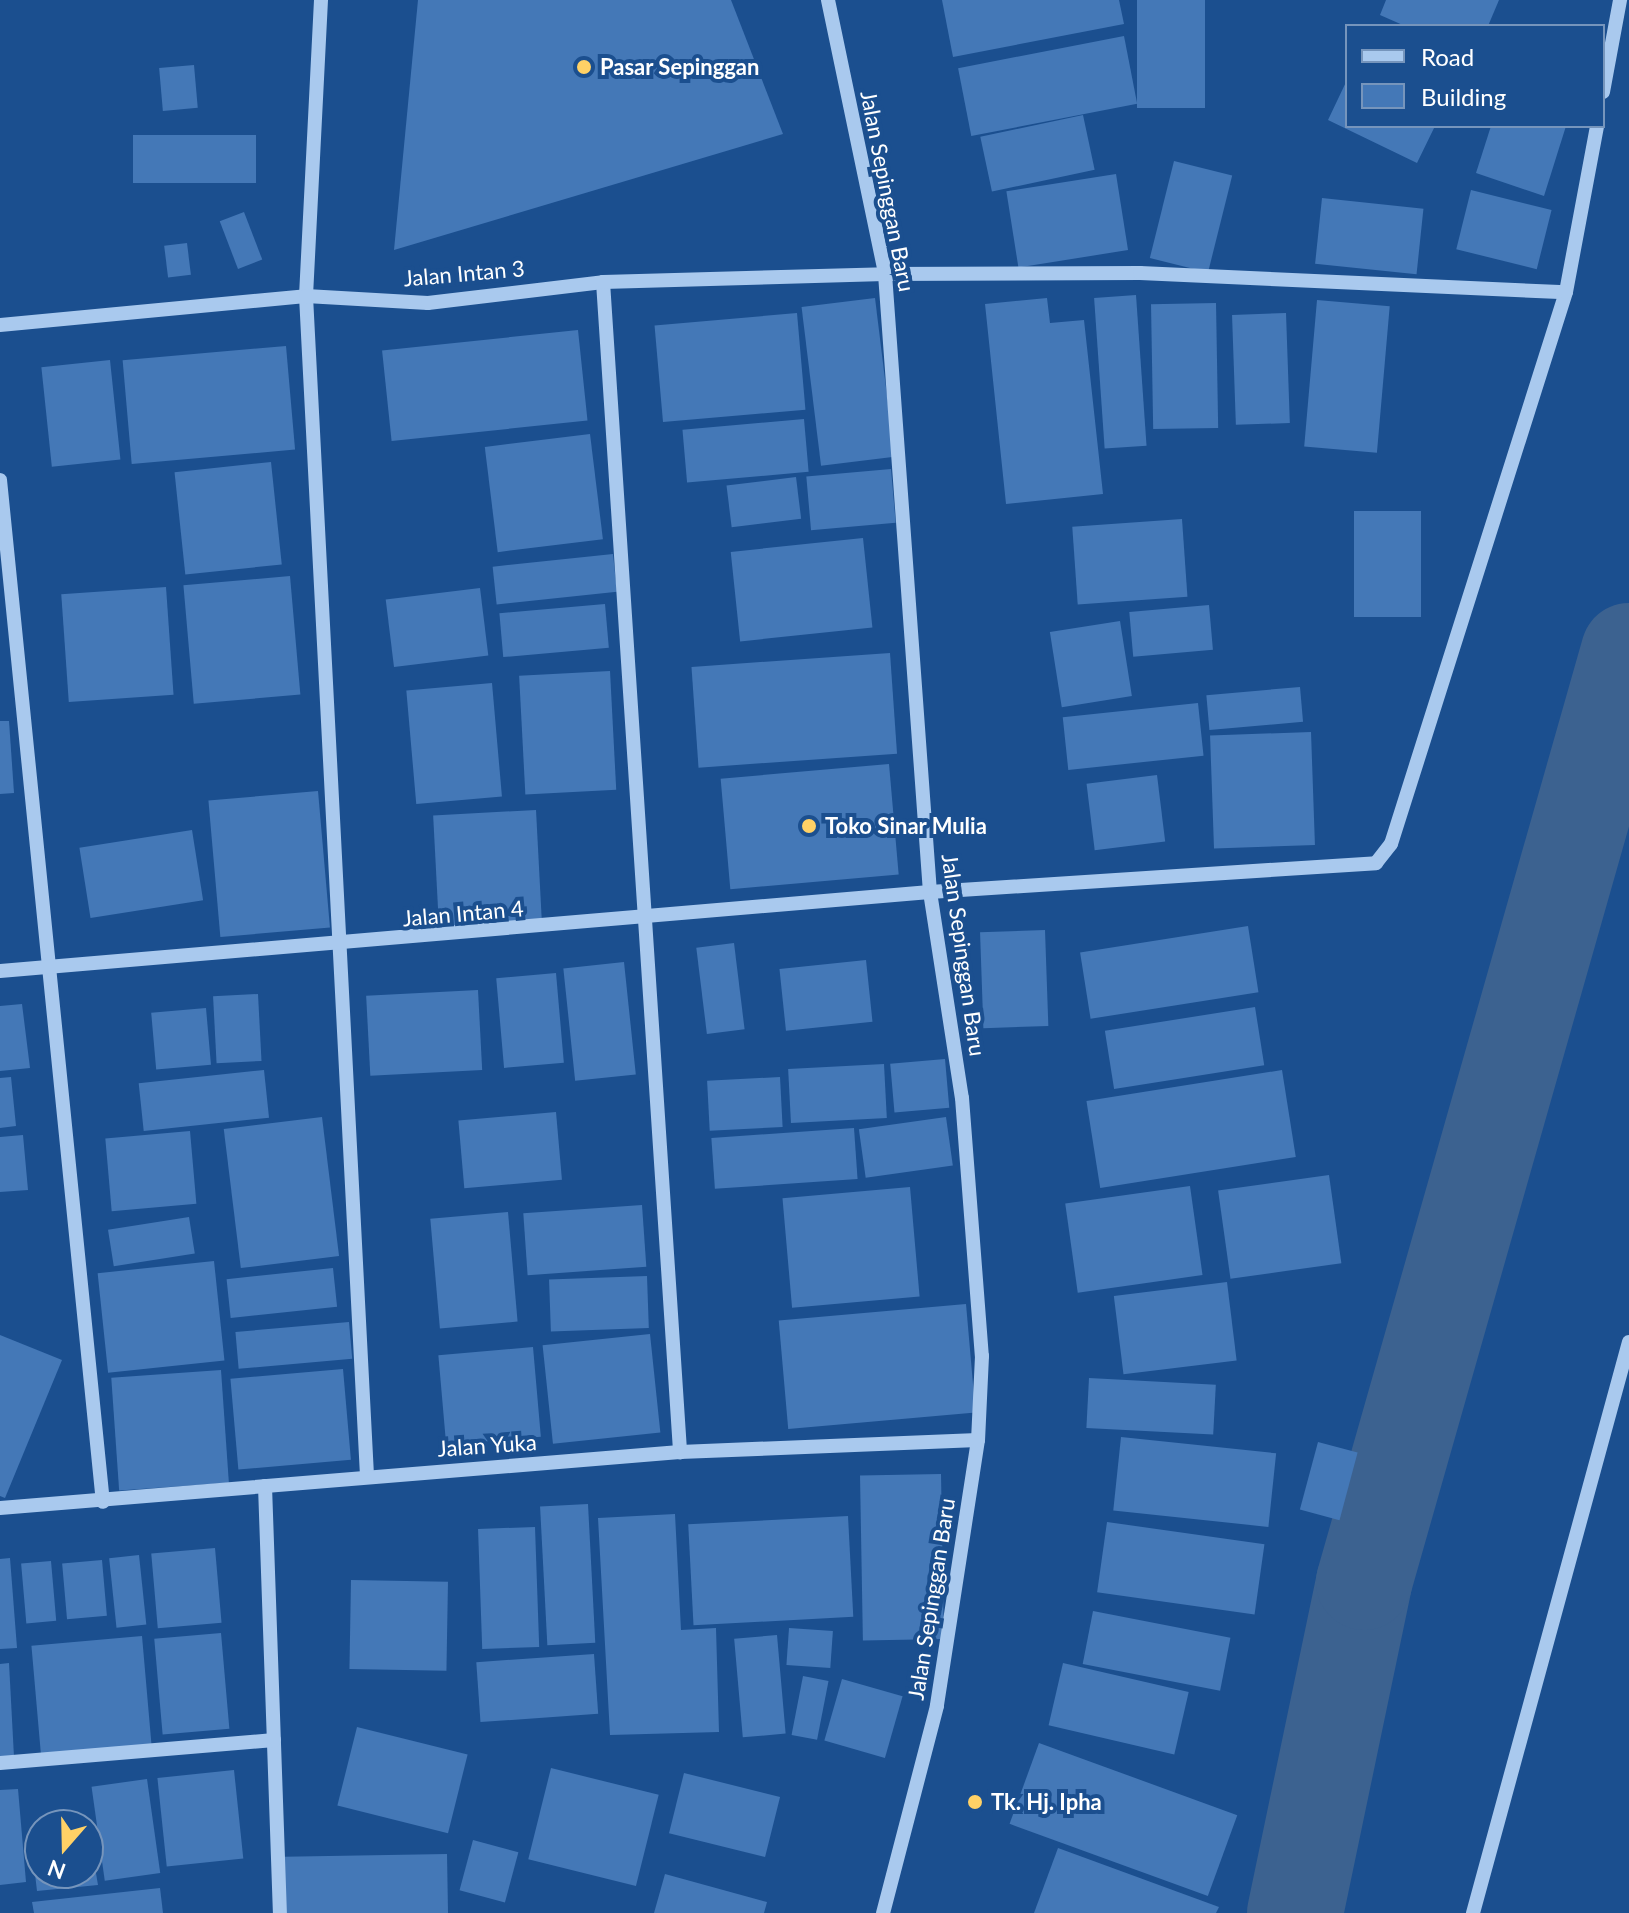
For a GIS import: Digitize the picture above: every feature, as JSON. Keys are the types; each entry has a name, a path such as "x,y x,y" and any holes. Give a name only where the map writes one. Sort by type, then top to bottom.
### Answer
{"street":[{"path":"321,0 306,296 367,1476"},
{"name":"Jalan Sepinggan Baru","path":"828,0 885,274 930,892 962,1098 982,1356 978,1440 937,1706 883,1913"},
{"path":"1605,81 1620,0"},
{"path":"1566,292 1597,128"},
{"name":"Jalan Intan 3","path":"0,325 306,296 428,303 603,282 885,274 1140,273 1566,292"},
{"path":"603,282 648,917 680,1452"},
{"name":"Jalan Intan 4","path":"0,971 46,965 339,947 930,892 1328,869 1385,857 1566,292"},
{"path":"0,480 46,965 103,1502"},
{"path":"1473,1913 1629,1342"},
{"name":"Jalan Yuka","path":"0,1508 103,1502 367,1476 680,1452 978,1440"},
{"path":"265,1486 280,1913"},
{"path":"0,1763 274,1740"}],"building":[{"name":"Pasar Sepinggan","path":"418,0 731,0 783,134 394,250"},
{"path":"942,0 1119,0 1124,24 953,57"},
{"path":"1137,0 1205,0 1205,108 1137,108"},
{"path":"1386,0 1499,0 1489,24 1400,24 1380,15"},
{"path":"1124,36 1137,104 971,136 958,68"},
{"path":"194,65 198,108 163,111 159,68"},
{"path":"1345,84 1345,128 1434,128 1417,163 1328,120"},
{"path":"1083,115 1095,170 992,192 980,137"},
{"path":"1490,128 1565,128 1544,196 1476,173"},
{"path":"133,135 256,135 256,183 133,183"},
{"path":"1174,161 1232,176 1208,273 1150,258"},
{"path":"1116,174 1128,250 1018,267 1006,191"},
{"path":"1471,190 1552,210 1537,269 1456,249"},
{"path":"1322,198 1423,209 1417,274 1315,264"},
{"path":"244,212 262,260 238,269 220,221"},
{"path":"187,243 191,275 168,278 164,246"},
{"path":"1136,295 1147,446 1105,449 1094,298"},
{"path":"875,298 894,457 821,466 802,307"},
{"path":"1047,298 1050,323 1084,320 1103,494 1006,504 985,304"},
{"path":"1317,300 1390,306 1377,453 1304,446"},
{"path":"1216,303 1218,428 1153,429 1151,304"},
{"path":"797,313 805,410 663,422 655,325"},
{"path":"1286,313 1290,423 1236,425 1232,315"},
{"path":"578,330 588,421 392,441 382,351"},
{"path":"286,346 295,450 132,464 123,360"},
{"path":"110,360 120,459 52,467 41,367"},
{"path":"804,419 809,472 687,482 682,430"},
{"path":"590,434 603,539 498,552 485,447"},
{"path":"271,462 282,564 185,575 175,472"},
{"path":"891,469 896,523 811,530 806,476"},
{"path":"796,477 801,519 732,527 727,486"},
{"path":"1354,511 1421,511 1421,617 1354,617"},
{"path":"1182,519 1187,597 1078,604 1072,527"},
{"path":"863,538 872,628 740,641 731,552"},
{"path":"613,554 617,592 497,604 493,567"},
{"path":"290,576 300,695 194,704 183,585"},
{"path":"166,587 174,695 69,702 61,594"},
{"path":"480,588 488,655 394,667 386,600"},
{"path":"605,604 609,648 503,657 499,613"},
{"path":"1209,605 1213,650 1133,657 1129,612"},
{"path":"1120,621 1132,696 1062,707 1050,632"},
{"path":"890,653 897,754 699,768 691,667"},
{"path":"610,671 616,790 525,795 519,676"},
{"path":"492,683 502,797 416,804 406,690"},
{"path":"1300,687 1303,722 1209,730 1206,695"},
{"path":"1198,703 1204,756 1068,770 1063,717"},
{"path":"0,721 9,721 14,793 0,794"},
{"path":"1311,732 1315,845 1214,848 1210,736"},
{"name":"Toko Sinar Mulia","path":"889,764 899,875 730,889 721,779"},
{"path":"1157,775 1165,842 1095,850 1087,784"},
{"path":"318,791 330,927 220,937 208,801"},
{"path":"536,810 542,926 439,931 433,815"},
{"path":"192,830 203,900 91,918 79,848"},
{"path":"1248,926 1258,992 1091,1019 1080,953"},
{"path":"1045,930 1048,1026 983,1028 980,932"},
{"path":"734,943 745,1029 707,1034 696,948"},
{"path":"866,960 872,1022 786,1031 779,969"},
{"path":"624,962 636,1074 575,1081 563,968"},
{"path":"556,973 564,1063 504,1068 496,978"},
{"path":"478,990 482,1070 370,1076 366,996"},
{"path":"258,994 262,1061 217,1063 213,996"},
{"path":"22,1004 30,1068 0,1071 0,1006"},
{"path":"1255,1007 1264,1065 1114,1089 1105,1031"},
{"path":"206,1008 211,1065 156,1070 151,1013"},
{"path":"945,1059 949,1108 894,1113 890,1064"},
{"path":"884,1064 887,1118 791,1123 788,1069"},
{"path":"264,1070 269,1118 144,1131 139,1083"},
{"path":"1282,1070 1296,1157 1100,1188 1086,1101"},
{"path":"11,1077 16,1126 0,1128 0,1078"},
{"path":"780,1077 783,1127 710,1131 707,1081"},
{"path":"556,1112 562,1180 464,1188 458,1121"},
{"path":"322,1117 339,1256 241,1268 224,1129"},
{"path":"946,1117 953,1166 866,1178 859,1129"},
{"path":"854,1128 858,1179 715,1189 711,1138"},
{"path":"190,1131 196,1204 112,1211 105,1138"},
{"path":"23,1135 28,1190 0,1192 0,1137"},
{"path":"1329,1175 1341,1263 1230,1279 1218,1191"},
{"path":"1190,1186 1203,1275 1078,1293 1065,1204"},
{"path":"910,1187 920,1297 792,1308 782,1198"},
{"path":"642,1205 646,1267 528,1275 523,1213"},
{"path":"508,1212 518,1322 440,1328 430,1219"},
{"path":"189,1217 195,1254 114,1266 108,1230"},
{"path":"214,1261 224,1360 108,1373 98,1273"},
{"path":"333,1268 337,1307 231,1318 227,1279"},
{"path":"647,1276 649,1328 551,1331 549,1279"},
{"path":"1227,1282 1237,1360 1123,1374 1114,1296"},
{"path":"966,1304 975,1413 788,1429 779,1320"},
{"path":"349,1322 352,1359 239,1369 235,1332"},
{"path":"650,1334 660,1432 553,1444 543,1345"},
{"path":"0,1335 62,1360 5,1498 0,1496"},
{"path":"533,1347 541,1437 446,1445 438,1355"},
{"path":"343,1369 351,1460 238,1470 230,1379"},
{"path":"221,1370 229,1483 119,1490 111,1378"},
{"path":"1089,1378 1216,1385 1213,1435 1086,1428"},
{"path":"1121,1437 1276,1453 1268,1527 1113,1511"},
{"path":"1318,1442 1358,1453 1339,1520 1300,1510"},
{"path":"941,1474 944,1639 863,1640 860,1475"},
{"path":"588,1504 595,1643 547,1645 540,1507"},
{"path":"675,1514 681,1630 716,1628 719,1732 610,1735 598,1518"},
{"path":"848,1516 853,1617 694,1625 688,1524"},
{"path":"1107,1522 1264,1544 1255,1614 1097,1592"},
{"path":"535,1527 539,1647 482,1649 478,1529"},
{"path":"215,1548 222,1623 158,1628 151,1554"},
{"path":"139,1555 146,1625 116,1628 109,1558"},
{"path":"10,1558 17,1648 0,1649 0,1559"},
{"path":"102,1560 107,1616 67,1619 62,1563"},
{"path":"51,1561 56,1621 26,1623 21,1564"},
{"path":"351,1580 448,1582 446,1671 349,1669"},
{"path":"1093,1611 1230,1638 1220,1691 1083,1664"},
{"path":"789,1628 833,1631 830,1668 786,1665"},
{"path":"221,1633 229,1729 163,1734 154,1639"},
{"path":"777,1635 786,1734 743,1737 734,1639"},
{"path":"142,1636 151,1745 41,1754 31,1646"},
{"path":"594,1654 598,1714 480,1722 476,1662"},
{"path":"9,1663 14,1757 0,1758 0,1664"},
{"path":"1063,1663 1189,1692 1174,1754 1049,1725"},
{"path":"803,1676 829,1681 817,1740 792,1735"},
{"path":"842,1679 903,1696 885,1758 824,1741"},
{"path":"357,1727 468,1755 448,1833 337,1806"},
{"path":"1039,1743 1237,1815 1208,1896 1010,1824"},
{"path":"551,1768 659,1795 636,1886 528,1859"},
{"path":"234,1770 243,1859 167,1867 157,1778"},
{"path":"684,1773 780,1797 765,1857 669,1833"},
{"path":"147,1779 160,1873 105,1881 104,1809 95,1809 92,1787"},
{"path":"18,1789 24,1882 0,1885 0,1790"},
{"path":"473,1840 518,1852 505,1902 460,1890"},
{"path":"1058,1848 1219,1907 1216,1913 1034,1913"},
{"path":"447,1854 448,1913 285,1913 284,1857"},
{"path":"665,1874 767,1902 764,1913 654,1913"},
{"path":"160,1888 163,1913 34,1913 32,1902"}],"waterway":[{"path":"1295,1913 1364,1582 1629,651"}],"place":[{"name":"Pasar Sepinggan","path":"584,67"},
{"name":"Toko Sinar Mulia","path":"809,826"},
{"name":"Tk. Hj. Ipha","path":"975,1802"}]}
